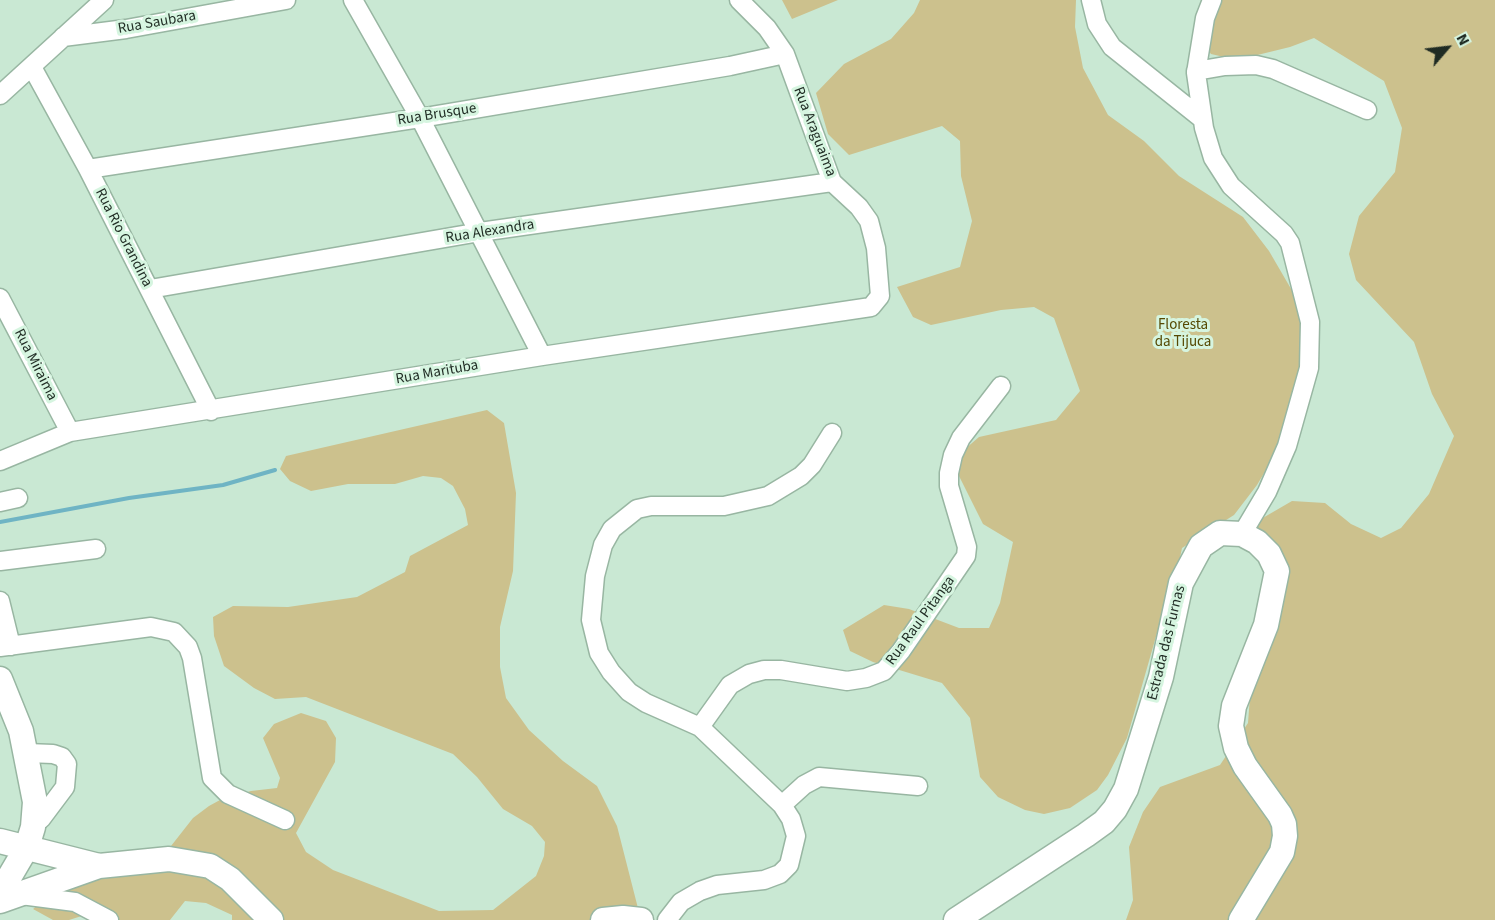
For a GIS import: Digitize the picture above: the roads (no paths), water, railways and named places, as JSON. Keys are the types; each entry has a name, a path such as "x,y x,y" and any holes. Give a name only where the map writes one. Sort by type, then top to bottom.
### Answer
{"main road":[{"name":"Estrada das Furnas","path":"956,920 1086,835 1104,822 1115,809 1126,789 1161,677 1181,583 1192,558 1209,538 1220,533 1242,534"},
{"path":"1241,920 1282,852 1285,836 1284,824 1280,815 1245,766 1236,748 1231,726 1234,706 1266,625 1277,571 1269,554 1257,542 1242,534"},
{"path":"0,679 27,753 38,811 64,858"},
{"path":"5,895 27,847 38,811"},
{"path":"0,841 99,866"},
{"path":"5,895 99,866 169,859 210,866 230,879 271,920"},
{"path":"0,866 5,895"},
{"path":"603,920 640,920"}],"street":[{"name":"Rua Saubara","path":"63,37 126,29 286,0"},
{"path":"353,0 420,118 542,356"},
{"name":"Rua Araguaima","path":"739,0 767,28 785,54 832,182 859,207 869,221 876,248 880,296 877,302"},
{"path":"1091,0 1097,24 1113,47 1201,118"},
{"path":"1212,0 1205,18 1196,71 1201,118 1213,158 1231,186 1284,234 1290,243 1310,322 1309,368 1287,446 1267,492 1242,534"},
{"path":"0,94 103,1 126,29"},
{"name":"Rua Brusque","path":"88,169 420,118 730,66 785,54"},
{"path":"1196,71 1239,64 1264,67 1367,110"},
{"name":"Rua Rio Grandina","path":"32,67 150,288 211,411"},
{"name":"Rua Alexandra","path":"150,288 480,232 832,182"},
{"name":"Rua Miraima","path":"0,298 70,432"},
{"name":"Rua Marituba","path":"0,461 70,432 542,356 860,309 877,302"},
{"name":"Rua Raul Pitanga","path":"700,727 730,685 749,674 765,670 782,670 846,681 866,678 884,671 901,651 966,556 967,547 949,486 952,455 961,438 1002,386"},
{"path":"667,920 681,902 700,891 717,885 764,880 780,874 789,865 796,837 791,819 782,805 700,727 646,703 629,692 611,672 599,653 591,620 595,576 603,545 612,529 637,509 651,506 724,506 768,496 801,476 812,465 832,433"},
{"path":"0,561 96,549"},
{"path":"0,601 5,646 151,627 174,632 188,647 192,658 212,778 228,794 285,820"},
{"path":"27,753 53,754 62,757 67,764 65,787 38,811"},
{"path":"782,805 804,785 819,777 918,786"},
{"path":"5,895 75,902 109,920"}],"waterway":[{"path":"0,522 129,498 223,485 275,470"}],"park label":[{"name":"Floresta da Tijuca","path":"1183,334"}]}
